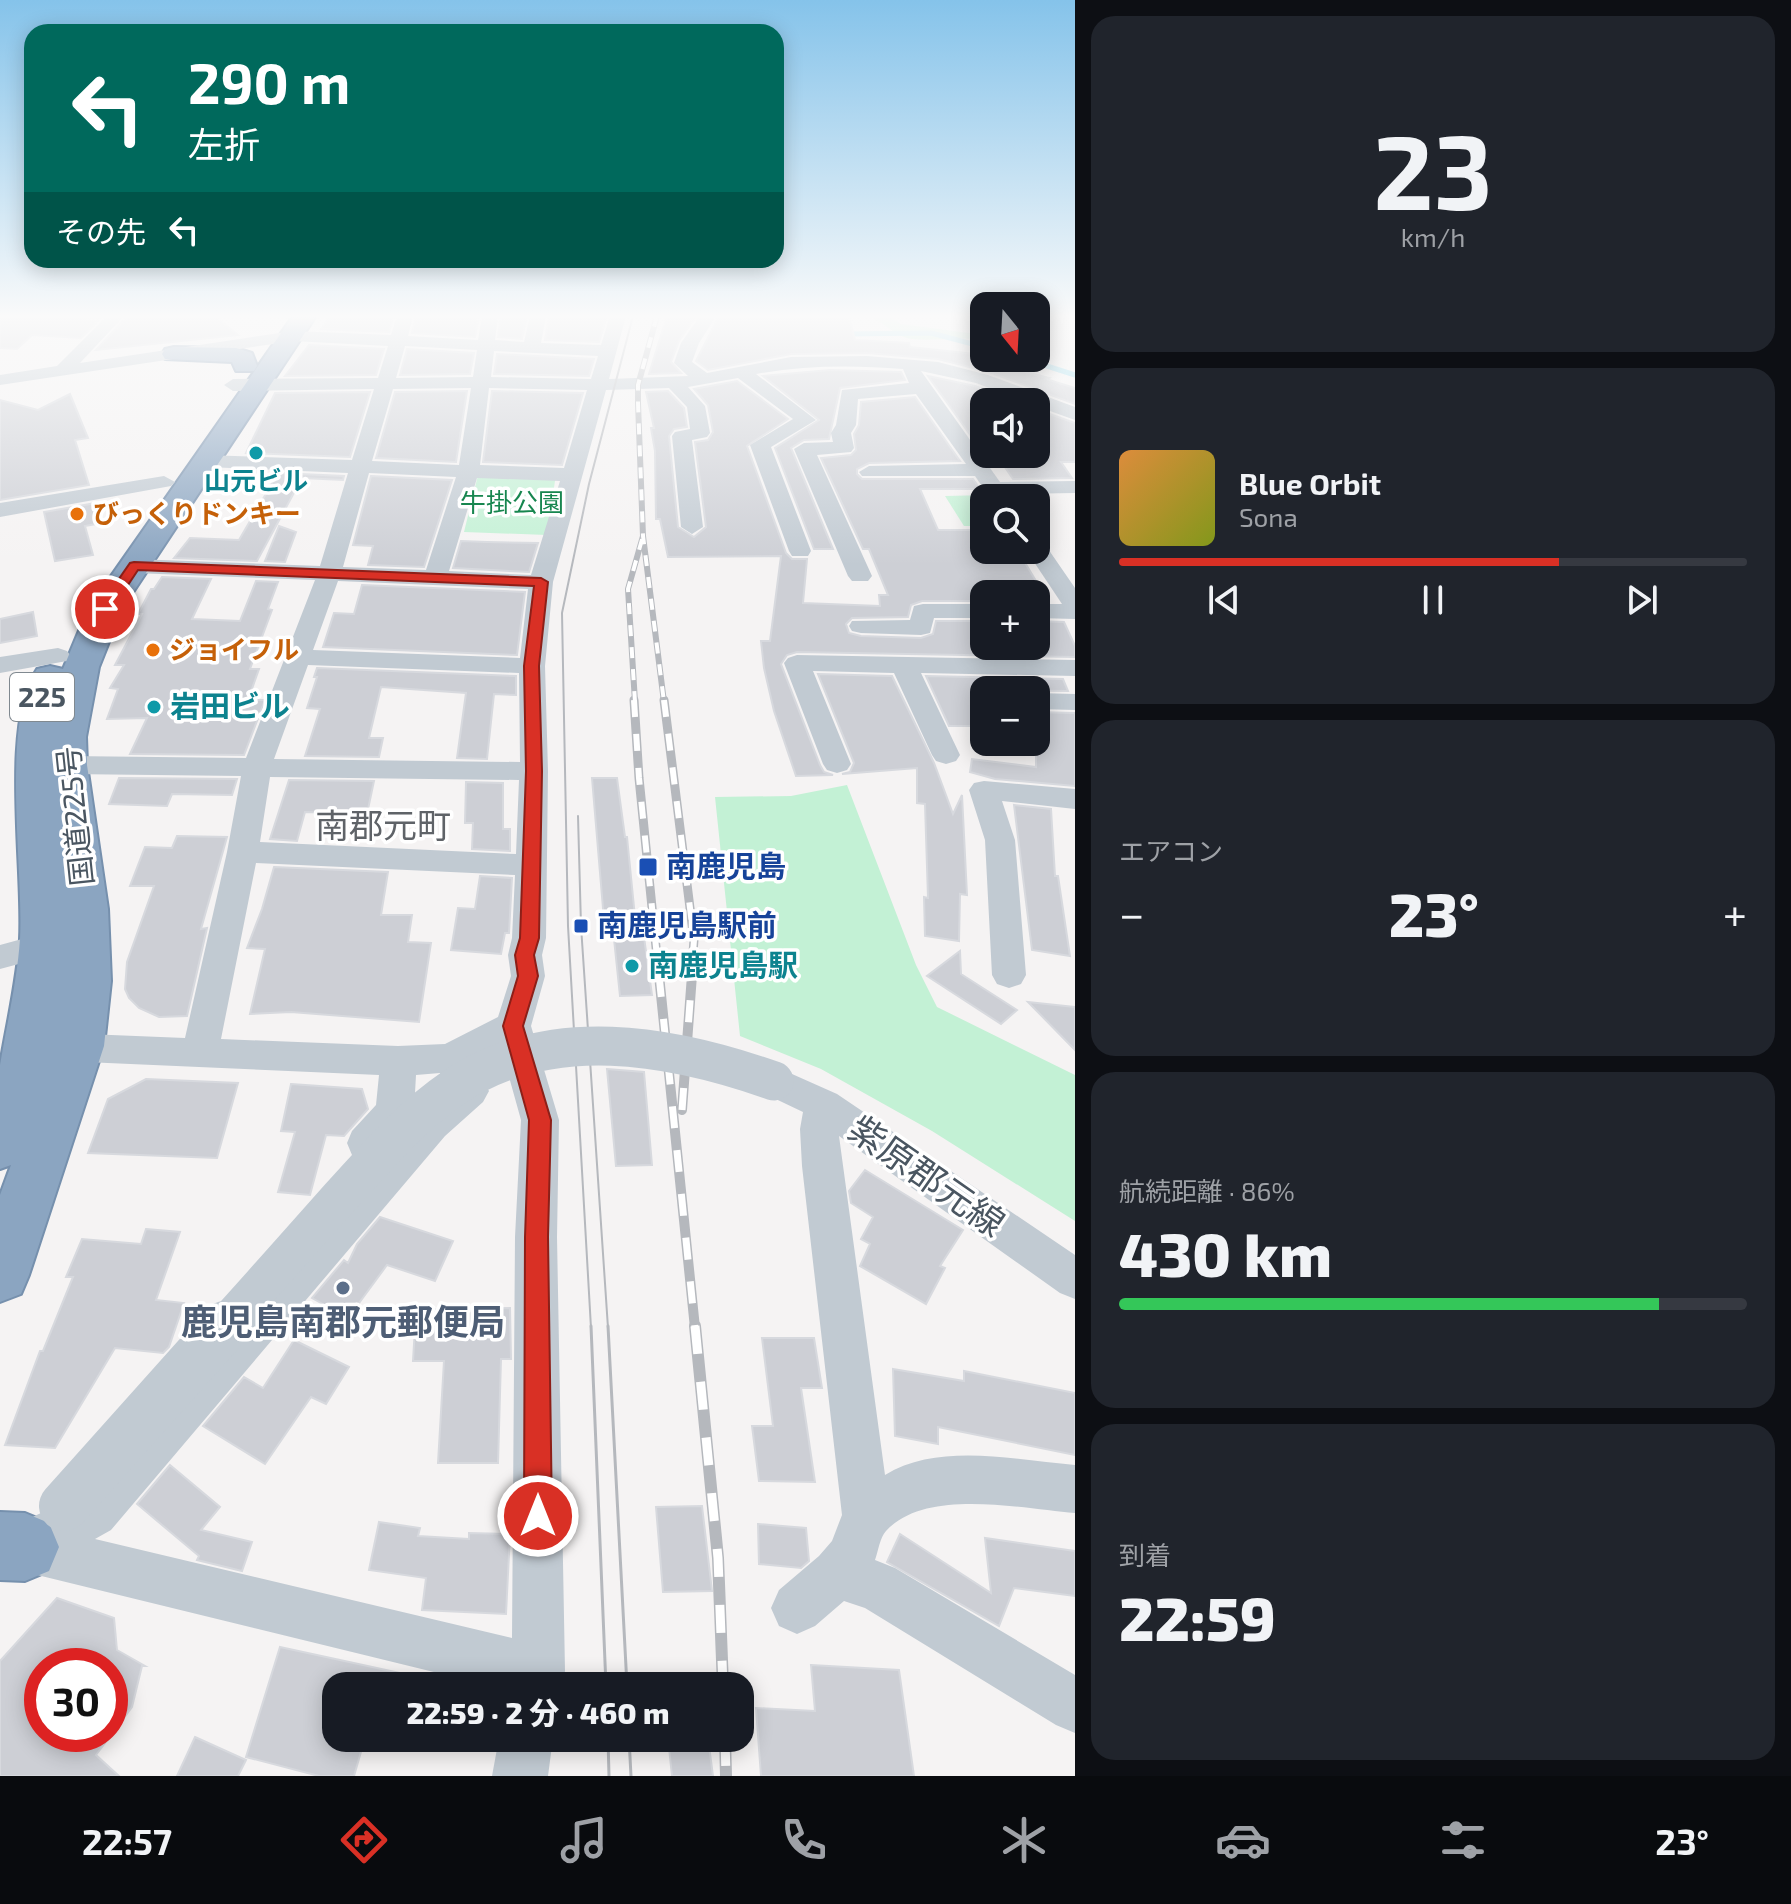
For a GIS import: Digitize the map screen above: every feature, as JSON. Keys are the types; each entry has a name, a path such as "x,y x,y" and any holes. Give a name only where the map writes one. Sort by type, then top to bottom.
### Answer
{"highway":[{"name":"国道225号","path":"0,1275 55,1047 42,985 22,951 42,864 35,741 42,697 74,618 164,482 230,399"},
{"name":"国道225号","path":"0,1146 16,1106 55,1047 87,981 86,909 67,765 70,712 81,667 105,609 206,461 236,399"}],"street":[{"path":"200,1051 243,852 257,767 329,574 383,399"},
{"path":"435,578 469,470 480,399"},
{"path":"537,1672 536,1237 540,1120 513,1026 528,976 525,955 529,938 534,771 532,666 541,582 593,399"},
{"path":"689,399 696,406 700,433 682,436 692,527"},
{"path":"778,399 806,420 760,445 800,551"},
{"path":"849,399 846,425 841,433 844,448 804,449 860,576"},
{"path":"929,399 991,484"},
{"path":"1033,399 1075,414"},
{"path":"206,461 571,475"},
{"path":"869,472 981,470"},
{"path":"0,510 164,482"},
{"path":"1050,489 1075,487"},
{"path":"1046,564 1075,609 1050,610"},
{"path":"134,566 541,582"},
{"path":"861,626 921,628 923,611 970,611"},
{"path":"0,665 58,656"},
{"path":"299,657 532,666"},
{"path":"837,764 797,663 1075,668"},
{"path":"904,665 946,755"},
{"path":"1050,701 1075,702"},
{"path":"67,765 534,771"},
{"path":"1009,975 1000,840 984,790 1075,799"},
{"path":"243,852 531,865"},
{"path":"55,1047 398,1061 450,1058 513,1026"},
{"name":"紫原郡元線","path":"22,1542 399,1132 446,1092 473,1075 534,1053 595,1047 644,1047 717,1061 774,1081 824,1105 1075,1279"},
{"path":"248,1304 431,1125 470,1091 450,1058"},
{"path":"22,1542 94,1513 395,1111 398,1061"},
{"path":"797,1608 837,1574 851,1557 866,1515 822,1166 819,1129 824,1105"},
{"path":"866,1515 914,1485 956,1480 1075,1489"},
{"path":"22,1542 514,1672"},
{"path":"837,1574 877,1586 1075,1706"},
{"path":"520,1776 524,1752"}],"green space":[{"name":"牛掛公園","path":"479,471 556,474 547,535 464,532"},
{"path":"970,495 970,526 964,526 945,496"},
{"path":"847,785 916,965 937,1007 1075,1075 1075,1221 932,1131 821,1069 740,1036 715,797 791,796"}],"building":[{"path":"60,399 72,399 88,438 75,440 89,485 0,500 0,400 38,410"},
{"path":"272,399 368,399 350,457 246,453"},
{"path":"393,399 466,399 456,462 376,458"},
{"path":"491,399 581,399 562,465 483,462"},
{"path":"648,399 675,399 684,408 687,427 674,429 669,436 678,527 694,537 706,527 695,442 708,440 713,432 708,405 703,399 761,399 788,419 747,446 786,553 792,559 807,559 803,603 880,606 879,595 888,595 869,549 863,549 821,458 851,455 856,450 854,434 859,425 861,402 916,399 960,461 869,463 857,469 857,474 862,479 973,479 976,484 970,484 970,489 920,489 938,530 970,530 970,564 1026,564 1035,580 970,580 970,601 922,601 911,605 908,617 852,618 846,624 849,633 861,636 921,638 933,634 936,621 970,621 970,655 797,652 787,655 781,664 820,765 824,772 833,775 796,776 774,711 761,641 770,641 781,556 668,557 660,519 656,519 655,451 651,428 654,428"},
{"path":"792,399 838,399 829,439 804,440 791,448 833,549 814,549 775,448 819,420"},
{"path":"944,399 970,399 970,435"},
{"path":"1050,414 1075,423 1075,462 1061,462 1072,478 1013,479 1006,468 1050,468"},
{"path":"278,473 344,476 343,480 302,478 257,561 174,558 190,538 239,540"},
{"path":"371,476 452,480 424,567 368,565 373,546 353,545"},
{"path":"96,503 102,523 85,526 93,555 55,561 44,512"},
{"path":"279,526 296,532 285,562 265,561"},
{"path":"461,541 538,543 529,572 453,568"},
{"path":"162,577 211,579 192,619 240,621 256,581 278,582 268,609 272,610 250,669 259,669 248,700 265,700 244,755 130,754 147,718 107,719 118,689 110,688 124,665 115,665 142,614 138,614 151,589"},
{"path":"362,585 525,592 517,655 323,647 334,613 354,614"},
{"path":"33,612 37,636 0,643 0,619"},
{"path":"1050,622 1064,622 1075,646 1075,657 1050,657"},
{"path":"317,668 516,676 516,695 494,694 487,759 457,758 466,693 381,687 369,738 383,738 379,757 305,756 320,709 307,708"},
{"path":"818,674 892,676 934,763 953,814 962,795 967,895 960,894 959,941 925,936 924,897 928,898 925,804 917,803 917,768 842,774 850,772 854,763"},
{"path":"926,676 970,677 970,726 949,726"},
{"path":"1050,679 1063,679 1068,691 1050,691"},
{"path":"1050,712 1075,713 1075,786 995,779 970,772 972,759 1036,767 1036,756 1050,756"},
{"path":"119,778 237,779 232,795 172,794 167,806 109,804"},
{"path":"592,778 617,778 627,837 637,937 644,937 652,995 620,996 612,920 604,920"},
{"path":"289,780 374,781 367,814 305,812 297,841 270,839"},
{"path":"466,782 503,783 503,829 510,829 510,851 472,849 473,823 465,823"},
{"path":"1014,805 1051,809 1055,876 1058,876 1070,956 1032,950"},
{"path":"177,836 227,837 201,929 207,928 187,1016 159,1017 139,1008 125,989 127,962 154,886 130,886 145,847 172,848"},
{"path":"274,867 388,872 381,915 412,915 408,942 431,943 419,1022 291,1012 250,1014 265,949 247,948"},
{"path":"480,876 512,878 509,933 505,933 501,954 451,950 458,908 475,909"},
{"path":"960,951 961,974 1017,1010 1001,1024 927,976"},
{"path":"1028,1002 1075,1007 1075,1050"},
{"path":"607,1069 644,1072 652,1165 616,1166"},
{"path":"146,1079 238,1083 217,1158 88,1153 108,1099"},
{"path":"291,1084 362,1089 368,1109 344,1136 326,1135 310,1195 278,1192 295,1132 281,1131"},
{"path":"865,1170 963,1230 940,1266 945,1268 926,1304 860,1266 870,1244 861,1239 873,1217 851,1203 849,1191"},
{"path":"380,1217 453,1241 435,1281 387,1265 348,1318 312,1298 344,1260 348,1263 357,1244"},
{"path":"146,1229 180,1232 156,1300 184,1303 169,1347 163,1353 115,1348 55,1448 5,1445 40,1351 43,1351 73,1277 66,1277 82,1239 141,1244"},
{"path":"510,1308 511,1359 501,1359 498,1463 438,1463 444,1361 413,1361 416,1310"},
{"path":"762,1338 814,1338 822,1388 801,1388 815,1482 759,1481 752,1426 773,1426"},
{"path":"294,1340 349,1367 326,1404 311,1397 265,1464 203,1426 244,1377 263,1388"},
{"path":"893,1369 964,1381 964,1371 1075,1393 1075,1455 938,1427 938,1444 895,1436"},
{"path":"170,1465 220,1507 201,1530 252,1542 242,1571 197,1560 199,1556 137,1504"},
{"path":"702,1506 712,1591 663,1592 656,1507"},
{"path":"379,1522 420,1528 418,1536 469,1539 469,1533 510,1534 506,1614 422,1610 426,1578 369,1570"},
{"path":"758,1524 806,1528 809,1561 801,1568 759,1564"},
{"path":"900,1534 991,1593 985,1538 1075,1551 1075,1596 1014,1588 999,1626 887,1562"},
{"path":"57,1598 114,1618 117,1648 24,1648 24,1752 98,1752 96,1755 119,1776 0,1776 0,1661"},
{"path":"280,1647 396,1672 322,1672 322,1752 361,1752 354,1776 319,1776 246,1757"},
{"path":"128,1656 145,1666 142,1666 128,1712"},
{"path":"811,1665 899,1670 914,1776 761,1776 756,1708 815,1711"},
{"path":"195,1737 246,1760 238,1776 177,1776"},
{"path":"669,1752 710,1752 713,1776 672,1776"}],"tram line":[{"path":"591,1328 568,926 562,613 589,484 611,399"},
{"path":"578,816 581,926 608,1328"},
{"path":"591,1326 605,1672"},
{"path":"608,1326 626,1672"},
{"path":"608,1752 609,1776"},
{"path":"630,1752 631,1776"}],"railway":[{"path":"638,399 643,536"},
{"path":"635,702 628,589 643,536"},
{"path":"643,536 664,702"},
{"path":"634,700 659,977"},
{"path":"664,700 694,940 691,977"},
{"path":"659,975 695,1328"},
{"path":"682,1110 692,975"},
{"path":"695,1326 718,1558 722,1672"},
{"path":"725,1752 726,1776"}],"place":[{"name":"山元ビル","path":"256,453"},
{"name":"びっくりドンキー","path":"77,514"},
{"name":"ジョイフル","path":"153,650"},
{"name":"岩田ビル","path":"154,707"},
{"name":"南鹿児島","path":"648,867"},
{"name":"南鹿児島駅前","path":"581,926"},
{"name":"南鹿児島駅","path":"632,966"},
{"name":"鹿児島南郡元郵便局","path":"343,1288"}],"district":[{"name":"南郡元町","path":"383,826"}],"route":[{"path":"105,609 134,566 541,582 532,666 534,771 529,938 525,955 528,976 513,1026 540,1120 536,1237 538,1516"}]}
